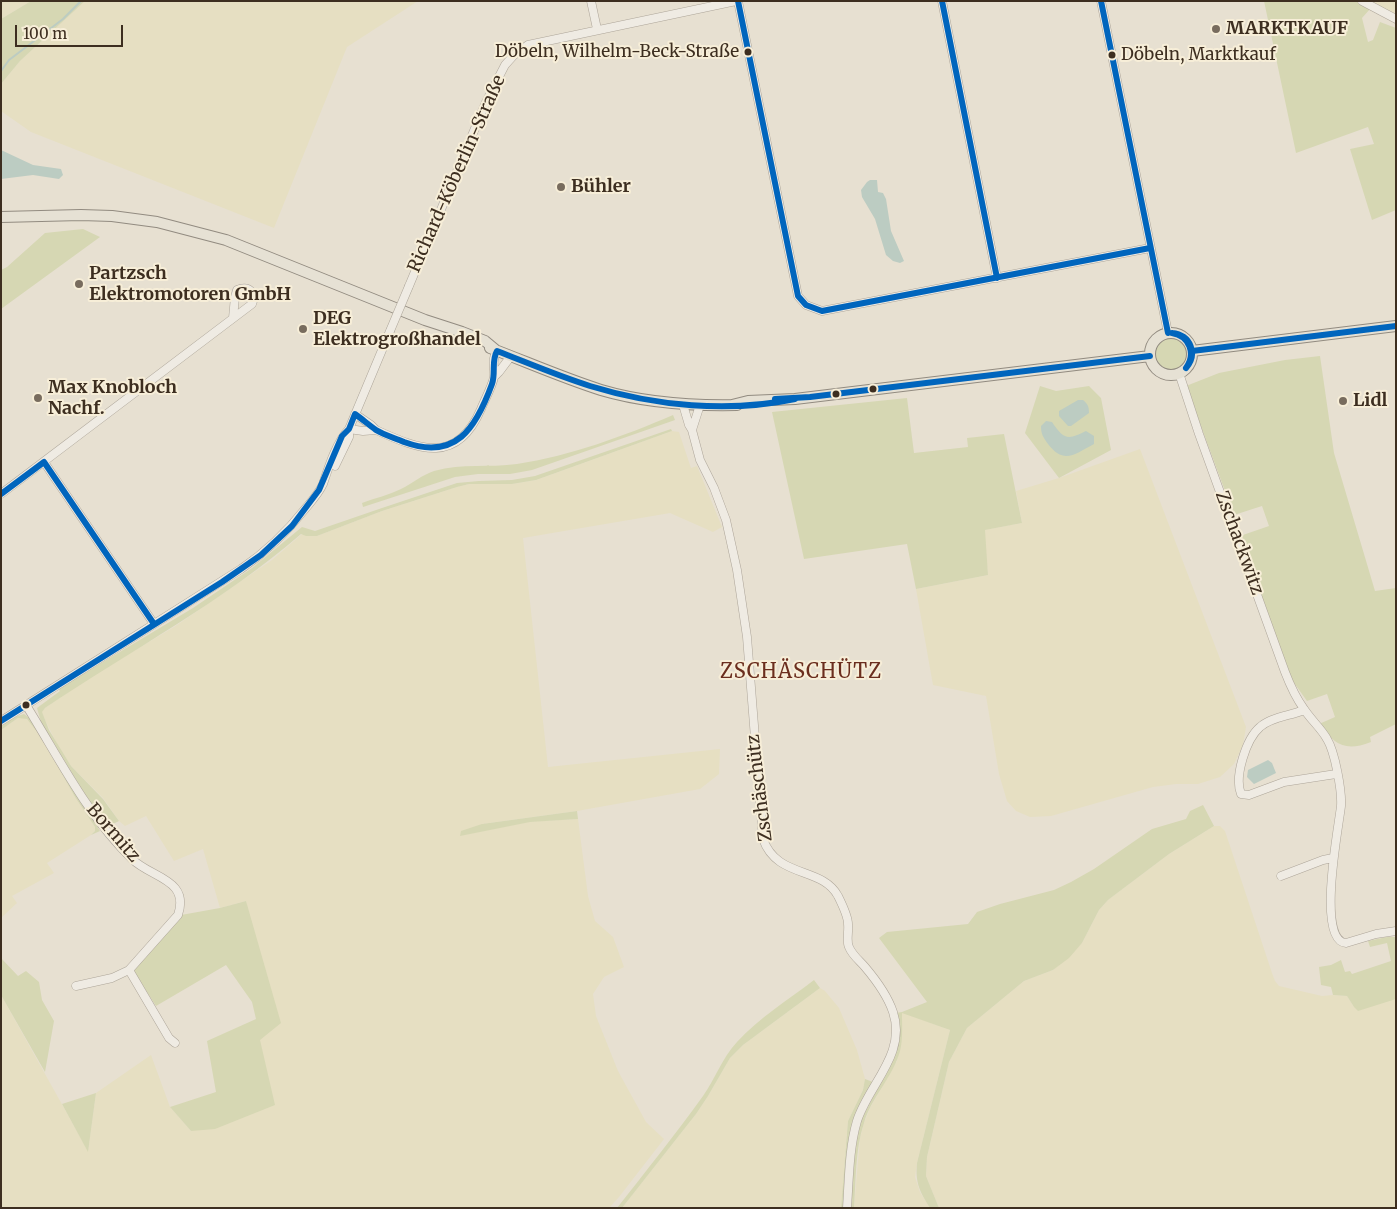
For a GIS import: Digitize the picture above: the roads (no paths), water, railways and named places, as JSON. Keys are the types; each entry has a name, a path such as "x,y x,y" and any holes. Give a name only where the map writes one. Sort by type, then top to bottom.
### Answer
{"main road":[{"path":"1,216 112,216 157,222 226,240 425,320 486,342 497,351 564,377 619,394 684,404 732,405 774,403 1150,356"},
{"path":"1192,351 1396,326"},
{"path":"1168,333 1182,335 1192,351 1189,364 1179,373 1167,374 1161,372 1153,364 1150,356 1151,346 1154,341 1168,333"}],"street":[{"path":"590,1 597,29"},
{"path":"737,1 798,296 806,305 822,311 1150,248"},
{"name":"Richard-Köberlin-Straße","path":"1,721 222,582 260,555 292,526 310,503 323,484 342,436 349,429 486,102 505,66 513,56 528,45 737,1"},
{"path":"942,1 997,278"},
{"path":"1101,1 1168,333"},
{"path":"1362,1 1396,19"},
{"path":"1,494 233,318"},
{"path":"355,414 376,430 415,446 442,448 456,442 470,429 478,417 494,376 494,354 497,351"},
{"path":"494,376 511,356"},
{"name":"Zschackwitz","path":"1179,373 1280,660 1304,710 1327,738 1333,752 1341,806 1333,858 1330,902 1335,934 1338,940 1346,943 1376,934 1396,932"},
{"name":"Zschäschütz","path":"684,404 700,460 714,488 726,520 744,612 763,839 769,852 779,861 795,871 831,885 838,895 848,922 848,945 882,991 889,1002 895,1018 895,1041 890,1058 857,1121 853,1138 847,1208"},
{"path":"692,430 700,405"},
{"path":"349,429 376,430"},
{"path":"44,462 154,624"},
{"name":"Bormitz","path":"26,705 98,822 134,861 169,881 176,888 181,907 178,915 129,970 112,978 76,986"},
{"path":"1304,710 1265,724 1255,733 1239,772 1238,781 1242,794 1249,795 1284,782 1336,774"},
{"path":"1281,876 1333,858"},
{"path":"129,970 169,1038 175,1043"}],"waterway":[{"path":"1,71 9,60 63,19 81,1"}],"place":[{"name":"MARKTKAUF","path":"1216,29"},
{"name":"Döbeln, Wilhelm-Beck-Straße","path":"748,52"},
{"name":"Döbeln, Marktkauf","path":"1112,55"},
{"name":"Bühler","path":"561,187"},
{"name":"Partzsch Elektromotoren GmbH","path":"79,284"},
{"name":"DEG Elektrogroßhandel","path":"303,329"},
{"name":"Max Knobloch Nachf.","path":"38,398"},
{"name":"Lidl","path":"1343,401"}],"district":[{"name":"ZSCHÄSCHÜTZ","path":"801,672"}]}
